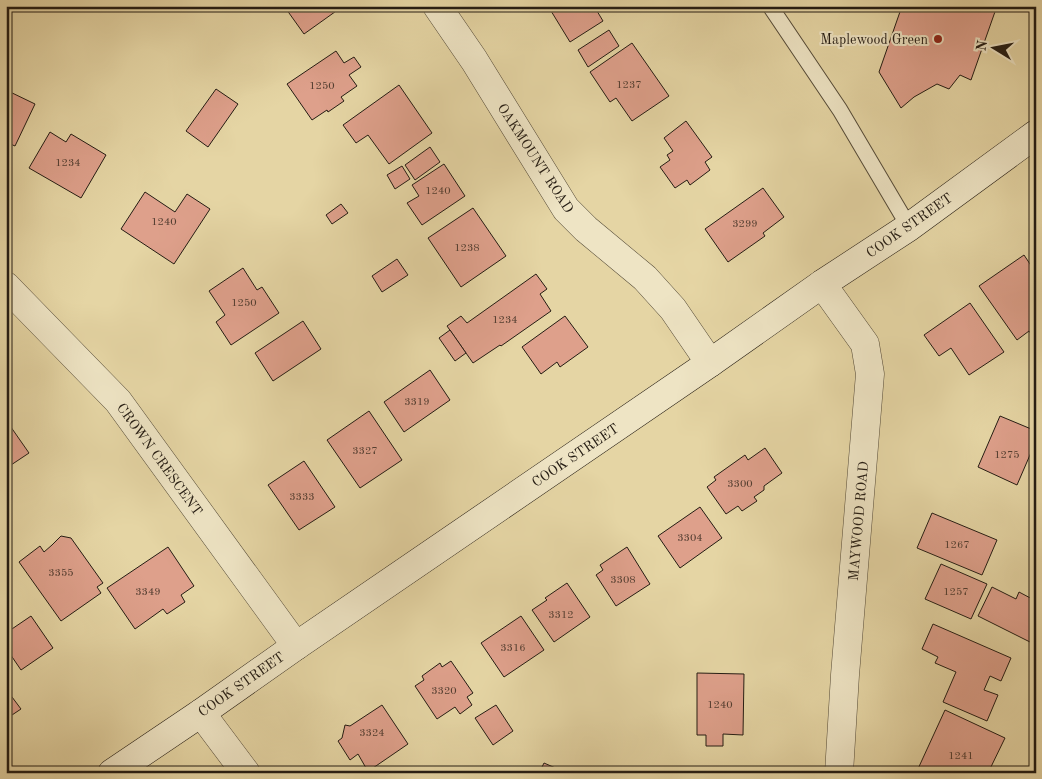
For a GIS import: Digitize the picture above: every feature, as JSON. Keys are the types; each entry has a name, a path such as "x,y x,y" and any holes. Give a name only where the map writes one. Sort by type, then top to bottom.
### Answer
{"street":[{"name":"OAKMOUNT ROAD","path":"437,6 474,60 566,209 586,229 644,278 673,309 710,363"},
{"name":"COOK STREET","path":"112,773 710,363 822,284 909,227 1036,134"},
{"name":"MAYWOOD ROAD","path":"822,284 865,344 870,374 839,773"},
{"name":"CROWN CRESCENT","path":"6,286 118,401 296,646"},
{"path":"201,713 246,773"}],"lane":[{"path":"770,6 840,110 909,227"}],"building":[{"path":"284,6 337,6 339,9 304,34"},
{"path":"548,6 605,6 597,11 603,21 570,42"},
{"name":"Maplewood Green","path":"902,6 997,6 971,80 960,75 949,89 937,84 914,97 901,108 879,72"},
{"path":"609,30 619,46 588,67 578,50"},
{"path":"632,43 669,96 632,121 616,98 610,102 590,72"},
{"path":"336,51 344,63 354,57 361,67 349,75 357,86 341,97 344,101 312,120 287,84"},
{"path":"399,85 432,133 389,164 368,135 356,143 343,125"},
{"path":"216,89 238,104 208,147 186,131"},
{"path":"6,90 35,104 15,146 6,142"},
{"path":"686,121 712,157 705,162 710,170 690,185 687,180 675,188 660,167 670,160 667,155 673,151 664,138"},
{"path":"50,132 66,142 71,134 106,155 81,198 29,168"},
{"path":"430,147 440,162 415,180 405,165"},
{"path":"444,164 465,196 422,225 407,203 419,196 412,185"},
{"path":"402,166 410,179 395,189 387,175"},
{"path":"763,188 784,217 763,233 765,236 728,262 705,229"},
{"path":"145,192 175,212 187,194 210,209 174,264 121,229"},
{"path":"341,204 348,213 332,224 326,215"},
{"path":"473,208 506,256 461,287 428,238"},
{"path":"1024,255 1036,273 1036,341 1029,331 1017,340 979,286"},
{"path":"397,259 408,275 382,292 372,276"},
{"path":"243,268 257,290 262,287 279,313 231,345 216,322 225,315 209,291"},
{"path":"536,274 547,289 540,294 551,311 473,363 447,326 461,316 467,323"},
{"path":"970,303 1004,352 969,375 951,348 939,356 924,335"},
{"path":"565,316 588,347 560,367 557,362 541,374 522,347"},
{"path":"303,321 321,349 273,381 255,353"},
{"path":"450,330 466,353 455,361 439,338"},
{"path":"430,370 450,400 404,432 384,402"},
{"path":"369,411 402,460 360,488 327,440"},
{"path":"1000,416 1036,431 1036,441 1017,485 978,467"},
{"path":"6,420 29,453 11,465 6,459"},
{"path":"765,448 782,473 764,486 764,490 754,497 757,501 742,511 738,506 726,514 707,487 716,480 714,477 745,455 748,460"},
{"path":"304,461 335,507 299,530 268,485"},
{"path":"700,507 722,538 680,568 658,536"},
{"path":"932,513 997,540 982,575 917,548"},
{"path":"61,536 71,538 103,583 97,587 101,593 61,621 19,562 40,546 44,552"},
{"path":"168,547 194,586 181,595 185,602 167,614 163,609 135,629 107,588"},
{"path":"627,547 650,584 616,606 596,575 603,570 600,565"},
{"path":"941,564 987,584 971,619 925,599"},
{"path":"567,583 590,617 554,642 532,610 547,600 545,598"},
{"path":"992,587 1016,599 1019,592 1036,601 1036,645 978,616"},
{"path":"31,616 53,648 21,670 6,648 6,633"},
{"path":"521,616 544,650 504,677 481,643"},
{"path":"933,624 1011,658 1001,681 990,676 984,690 998,695 987,721 943,702 956,672 935,663 938,657 922,649"},
{"path":"451,661 473,693 467,697 472,705 460,714 455,707 437,719 415,686 424,680 422,676 440,663 442,667"},
{"path":"697,673 744,674 743,735 723,734 723,746 706,746 706,735 697,735"},
{"path":"6,689 21,709 6,719"},
{"path":"382,705 408,744 373,768 366,768 358,754 350,760 338,741 342,738 345,725 350,726"},
{"path":"496,705 513,731 493,745 475,718"},
{"path":"945,710 1005,738 988,773 919,773 917,771"},
{"path":"544,763 567,773 539,773"}],"place":[{"name":"Maplewood Green","path":"938,39"}]}
